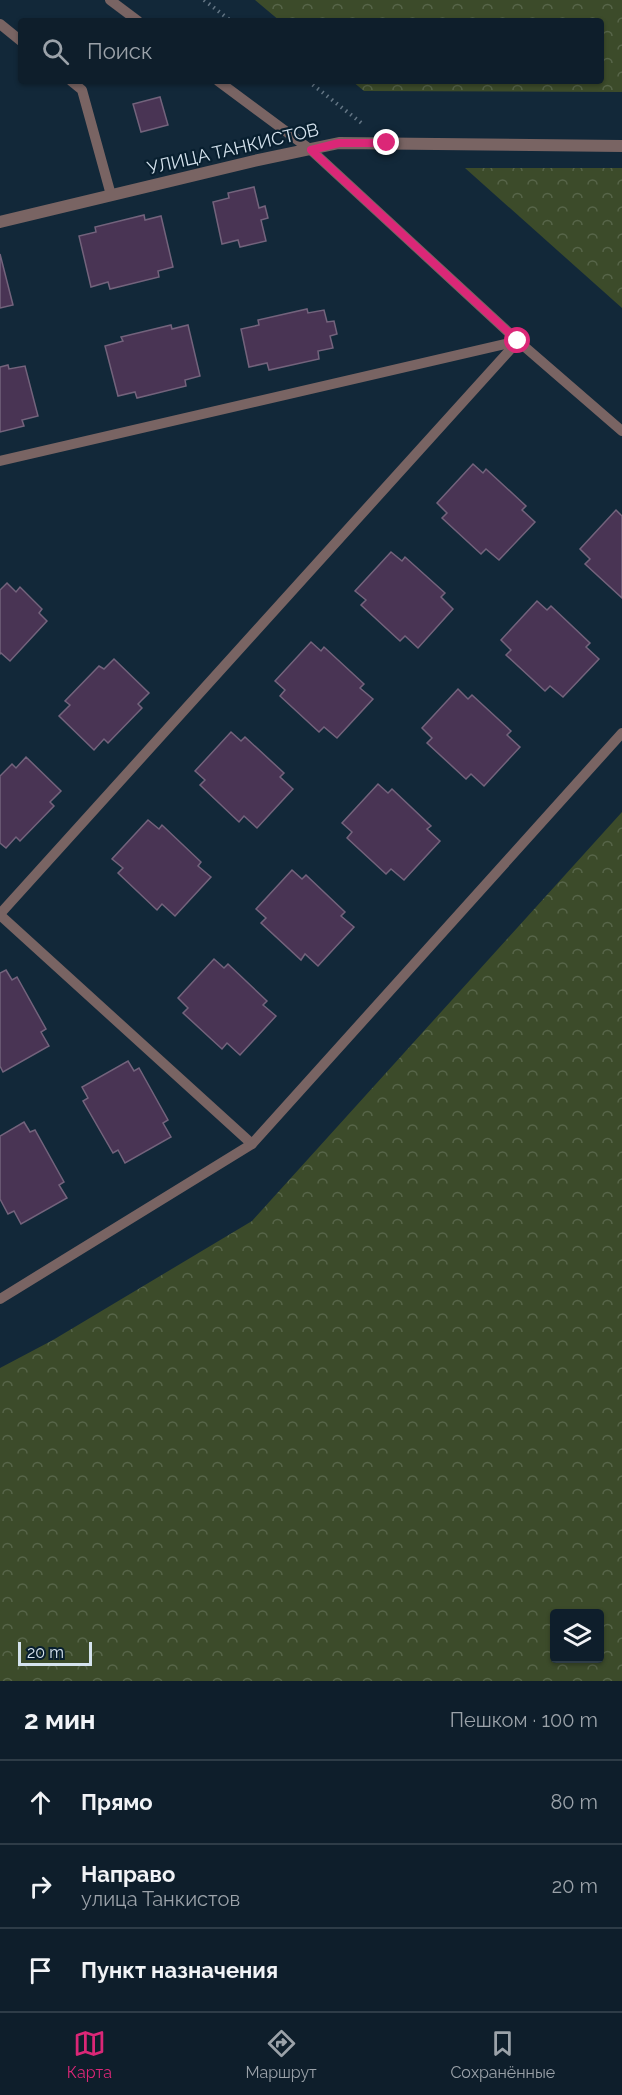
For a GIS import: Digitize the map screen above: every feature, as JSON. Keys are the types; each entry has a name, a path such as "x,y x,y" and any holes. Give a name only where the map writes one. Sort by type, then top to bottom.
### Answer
{"street":[{"name":"УЛИЦА ТАНКИСТОВ","path":"0,222 339,143 622,146"}],"lane":[{"path":"110,0 134,18"},
{"path":"0,24 18,39"},
{"path":"75,84 82,90 111,195"},
{"path":"223,84 311,150 518,341 622,431"},
{"path":"0,461 518,341"},
{"path":"252,1144 0,914 518,341"},
{"path":"0,1299 252,1144 622,732"}],"path":[{"path":"204,0 227,18"},
{"path":"312,84 387,143"}],"green space":[{"path":"255,0 622,0 622,92 364,91 356,84 604,84 604,18 276,18"},
{"path":"465,168 622,168 622,308"},
{"path":"622,812 622,1681 0,1681 0,1368 53,1340 252,1221"}],"building":[{"path":"160,97 168,125 141,132 133,104"},
{"path":"254,187 259,208 265,206 268,218 261,220 266,241 240,247 238,240 222,244 213,202 229,198 228,193"},
{"path":"144,215 145,220 161,216 173,267 158,271 159,277 110,289 108,282 91,287 79,236 96,232 95,227"},
{"path":"0,254 13,305 0,308"},
{"path":"307,309 308,313 324,310 327,322 334,321 337,334 330,336 333,348 318,351 319,359 269,370 267,363 249,367 241,329 259,325 258,320"},
{"path":"171,325 172,329 188,325 200,376 185,380 186,386 137,398 135,392 118,396 105,346 123,341 121,337"},
{"path":"8,365 9,369 25,366 38,416 22,420 24,426 0,432 0,367"},
{"path":"473,464 483,473 486,469 526,506 522,510 535,522 499,560 486,549 481,554 442,518 447,513 437,503"},
{"path":"616,510 622,516 622,598 585,564 590,559 580,549"},
{"path":"391,552 402,561 405,557 445,593 441,597 453,609 418,648 405,636 400,641 361,605 366,600 355,591"},
{"path":"7,583 16,592 20,587 42,609 39,613 47,621 10,661 0,654 0,590"},
{"path":"537,601 547,610 551,606 590,643 586,647 599,659 563,697 550,686 545,691 506,655 511,650 501,640"},
{"path":"311,642 321,651 324,647 364,684 360,688 373,699 337,738 324,727 319,732 280,696 285,690 275,681"},
{"path":"114,659 149,693 138,704 142,708 108,743 104,739 94,750 59,716 70,705 65,701 99,666 104,669"},
{"path":"458,689 468,699 472,695 511,731 507,735 520,747 484,786 471,774 466,779 427,743 432,738 422,728"},
{"path":"231,732 241,741 245,737 284,773 280,777 293,789 257,828 244,816 239,822 200,785 205,780 195,771"},
{"path":"26,757 61,791 50,802 54,806 20,841 16,837 6,848 0,843 0,776 12,764 16,768"},
{"path":"378,784 388,793 392,789 431,826 427,829 440,841 404,880 391,869 386,874 347,838 352,832 342,823"},
{"path":"148,820 159,829 162,825 201,862 198,866 211,877 175,916 162,904 157,910 118,873 123,868 112,859"},
{"path":"292,870 302,879 306,875 345,912 341,916 354,927 318,966 305,954 301,960 261,923 266,918 256,909"},
{"path":"214,959 224,968 228,964 267,1001 263,1005 276,1016 240,1055 227,1043 222,1049 183,1013 188,1008 178,998"},
{"path":"6,970 12,980 17,977 46,1029 41,1032 49,1046 3,1072 0,1066 0,973"},
{"path":"128,1061 134,1071 139,1068 168,1120 163,1123 171,1137 125,1163 118,1150 113,1153 83,1101 88,1098 82,1087"},
{"path":"24,1122 30,1132 35,1130 64,1182 59,1185 67,1198 21,1224 14,1211 8,1214 0,1199 0,1136"}],"route":[{"path":"387,143 339,143 311,150 518,341"}]}
